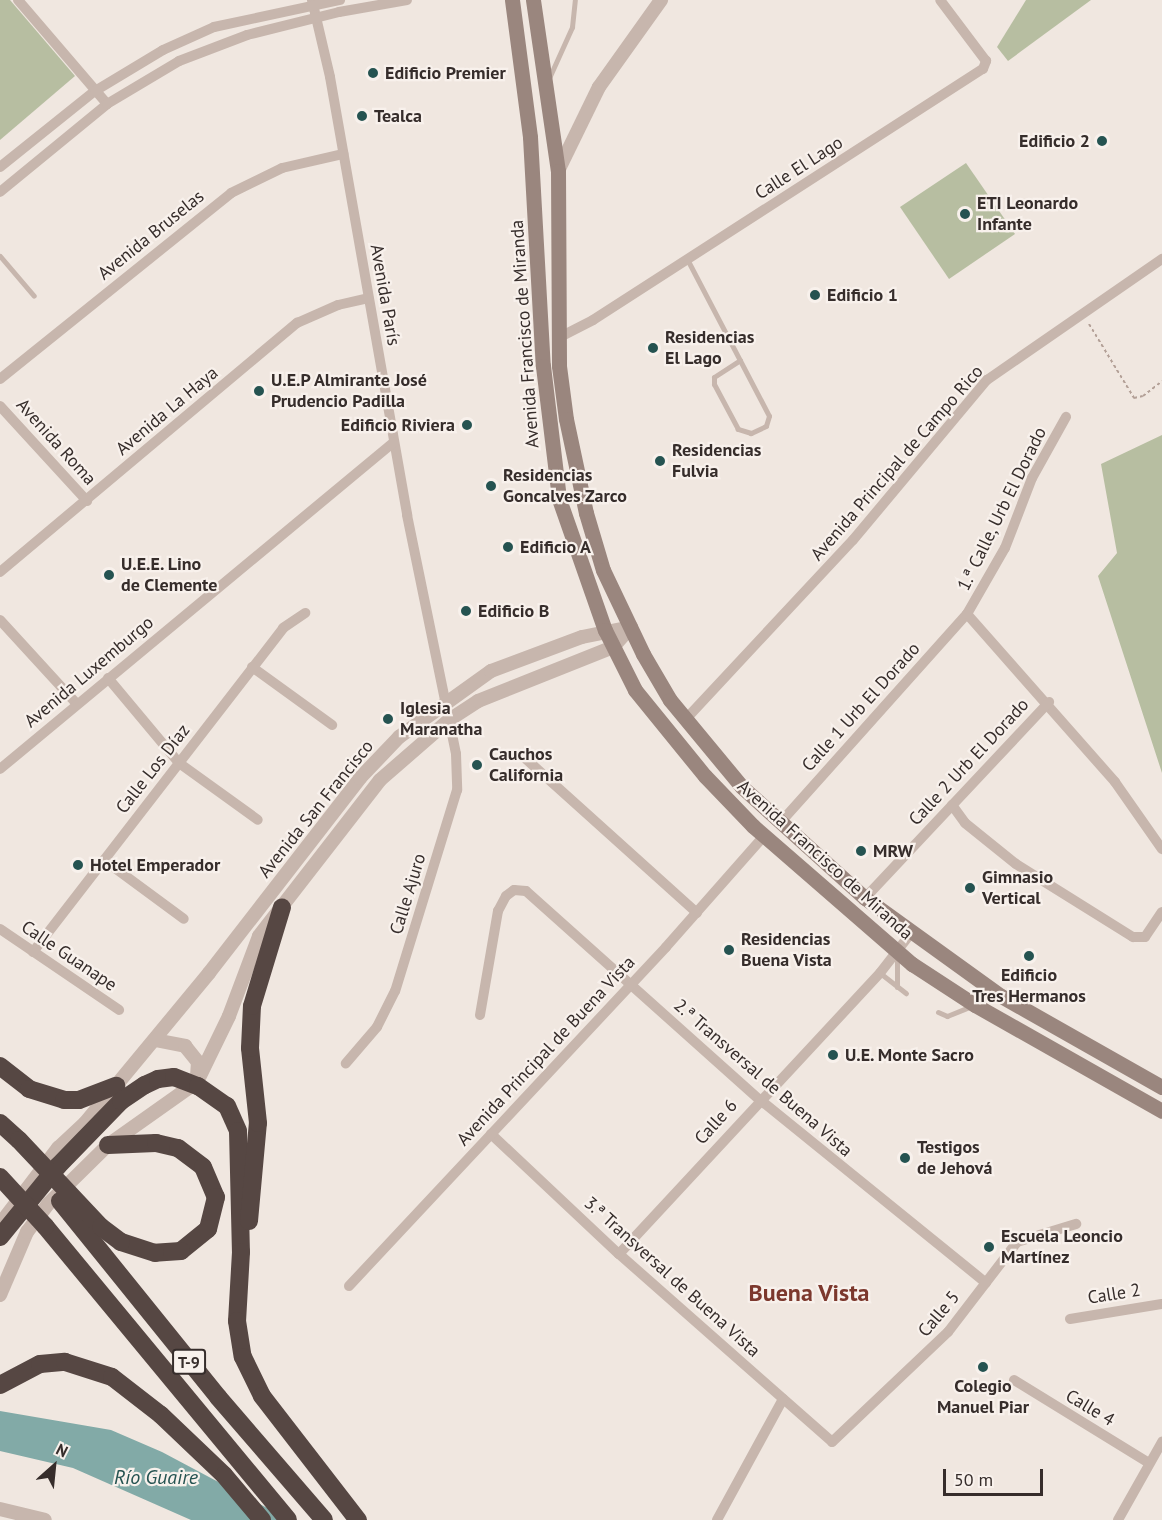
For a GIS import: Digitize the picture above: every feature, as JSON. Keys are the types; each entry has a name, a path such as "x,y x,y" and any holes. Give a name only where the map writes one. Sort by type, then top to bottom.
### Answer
{"highway":[{"path":"241,1252 257,1160 258,1123 250,1047 252,1006 282,907"},
{"path":"0,1066 29,1089 64,1100 78,1100 116,1086"},
{"path":"0,1237 58,1166 121,1101 145,1085 174,1077 198,1086 227,1106 238,1131 241,1252 237,1321 251,1377 358,1520"},
{"path":"0,1122 18,1144 101,1227 121,1242 155,1253 181,1251 208,1229 216,1197 203,1167 178,1148 156,1143 108,1145"},
{"name":"T-9","path":"0,1131 18,1144 60,1201 218,1397 324,1520"},
{"name":"T-9","path":"0,1177 45,1226 288,1520"},
{"path":"0,1385 40,1364 65,1362 97,1370 142,1399 224,1475 262,1520"}],"main road":[{"name":"Avenida Francisco de Miranda","path":"512,0 530,137 543,366 553,462 569,531 605,630 635,690 705,776 764,836 897,951 975,1005 1162,1110"},
{"name":"Avenida Francisco de Miranda","path":"533,0 547,82 558,171 558,338 566,419 586,513 603,570 643,654 685,720 742,787 865,898 1001,996 1162,1088"}],"street":[{"path":"18,0 107,104"},
{"path":"0,167 95,91 163,50 214,27 312,2 340,0"},
{"path":"0,192 107,104 201,52 315,18 407,0"},
{"path":"558,171 599,87 660,0"},
{"name":"Calle El Lago","path":"558,338 687,259 983,69 986,61 940,0"},
{"name":"Avenida París","path":"312,2 343,154 394,442 444,703"},
{"name":"Avenida Bruselas","path":"0,379 231,193 282,168 343,154"},
{"name":"Avenida Principal de Campo Rico","path":"685,720 853,540 987,380 1162,259"},
{"name":"Avenida La Haya","path":"0,572 297,323 339,305 369,298"},
{"name":"Avenida Roma","path":"0,405 87,501"},
{"name":"1.ª Calle, Urb El Dorado","path":"967,614 996,566 1032,477 1066,417"},
{"name":"Avenida Luxemburgo","path":"0,769 76,703 394,442"},
{"name":"Calle Los Díaz","path":"33,952 283,628 305,613"},
{"path":"967,614 1049,702 1115,782 1162,849"},
{"name":"Calle 1 Urb El Dorado","path":"780,823 967,614"},
{"path":"0,620 76,703"},
{"name":"Avenida San Francisco","path":"0,1224 58,1148 86,1123 155,1040 360,778 399,737 491,671 605,630 631,627"},
{"name":"Avenida San Francisco","path":"0,1295 27,1232 49,1203 108,1145 197,1082 229,1016 259,936 380,780 449,720 512,685 613,647 631,627"},
{"path":"252,668 332,724"},
{"path":"108,678 179,763 258,820"},
{"name":"Calle 2 Urb El Dorado","path":"865,898 1049,702"},
{"name":"Calle Ajuro","path":"346,1063 377,1027 395,991 457,790 456,754 444,703"},
{"path":"525,759 697,913"},
{"path":"952,805 965,823 1016,864 1125,933 1133,937 1145,937 1162,912"},
{"name":"Avenida Principal de Buena Vista","path":"349,1286 631,985 764,836"},
{"path":"104,860 184,919"},
{"name":"2.ª Transversal de Buena Vista","path":"480,1015 498,911 506,896 514,890 526,891 759,1099 986,1282"},
{"name":"Calle Guanape","path":"0,929 120,1010"},
{"name":"Calle 6","path":"619,1254 759,1099 880,973 911,933"},
{"path":"155,1040 176,1041 192,1053 198,1062 197,1082"},
{"name":"3.ª Transversal de Buena Vista","path":"491,1134 619,1254 832,1442"},
{"name":"Calle 5","path":"832,1442 948,1332 1017,1242 1076,1224"},
{"name":"Calle 2","path":"1070,1318 1162,1304"},
{"name":"Calle 4","path":"1014,1380 1149,1463"},
{"path":"717,1520 783,1399"},
{"path":"1118,1520 1162,1442"},
{"path":"0,1509 45,1520"}],"lane":[{"path":"547,82 572,27 575,0"},
{"path":"0,256 34,296"},
{"path":"687,259 740,360 769,416 766,426 751,433 738,429 714,384 714,377 740,360"},
{"path":"897,951 897,987"},
{"path":"880,973 906,993"},
{"path":"938,1012 947,1016 975,1005"}],"path":[{"path":"1083,314 1134,398 1162,381"}],"green space":[{"path":"0,0 10,0 75,76 0,140"},
{"path":"1026,0 1091,0 1008,61 997,47"},
{"path":"966,163 1015,234 949,279 900,207"},
{"path":"1162,435 1162,773 1098,576 1117,553 1101,464"}],"water":[{"name":"Río Guaire","path":"0,1411 111,1430 162,1452 290,1520 191,1520 73,1468 0,1451"}],"place":[{"name":"Edificio Premier","path":"373,73"},
{"name":"Tealca","path":"362,116"},
{"name":"Edificio 2","path":"1102,141"},
{"name":"ETI Leonardo Infante","path":"965,214"},
{"name":"Edificio 1","path":"815,295"},
{"name":"Residencias El Lago","path":"653,348"},
{"name":"U.E.P Almirante José Prudencio Padilla","path":"259,391"},
{"name":"Edificio Riviera","path":"467,425"},
{"name":"Residencias Fulvia","path":"660,461"},
{"name":"Residencias Goncalves Zarco","path":"491,486"},
{"name":"Edificio A","path":"508,547"},
{"name":"U.E.E. Lino de Clemente","path":"109,575"},
{"name":"Edificio B","path":"466,611"},
{"name":"Iglesia Maranatha","path":"388,719"},
{"name":"Cauchos California","path":"477,765"},
{"name":"MRW","path":"861,851"},
{"name":"Hotel Emperador","path":"78,865"},
{"name":"Gimnasio Vertical","path":"970,888"},
{"name":"Residencias Buena Vista","path":"729,950"},
{"name":"Edificio Tres Hermanos","path":"1029,956"},
{"name":"U.E. Monte Sacro","path":"833,1055"},
{"name":"Testigos de Jehová","path":"905,1158"},
{"name":"Escuela Leoncio Martínez","path":"989,1247"},
{"name":"Colegio Manuel Piar","path":"983,1367"}],"district":[{"name":"Buena Vista","path":"809,1293"}]}
